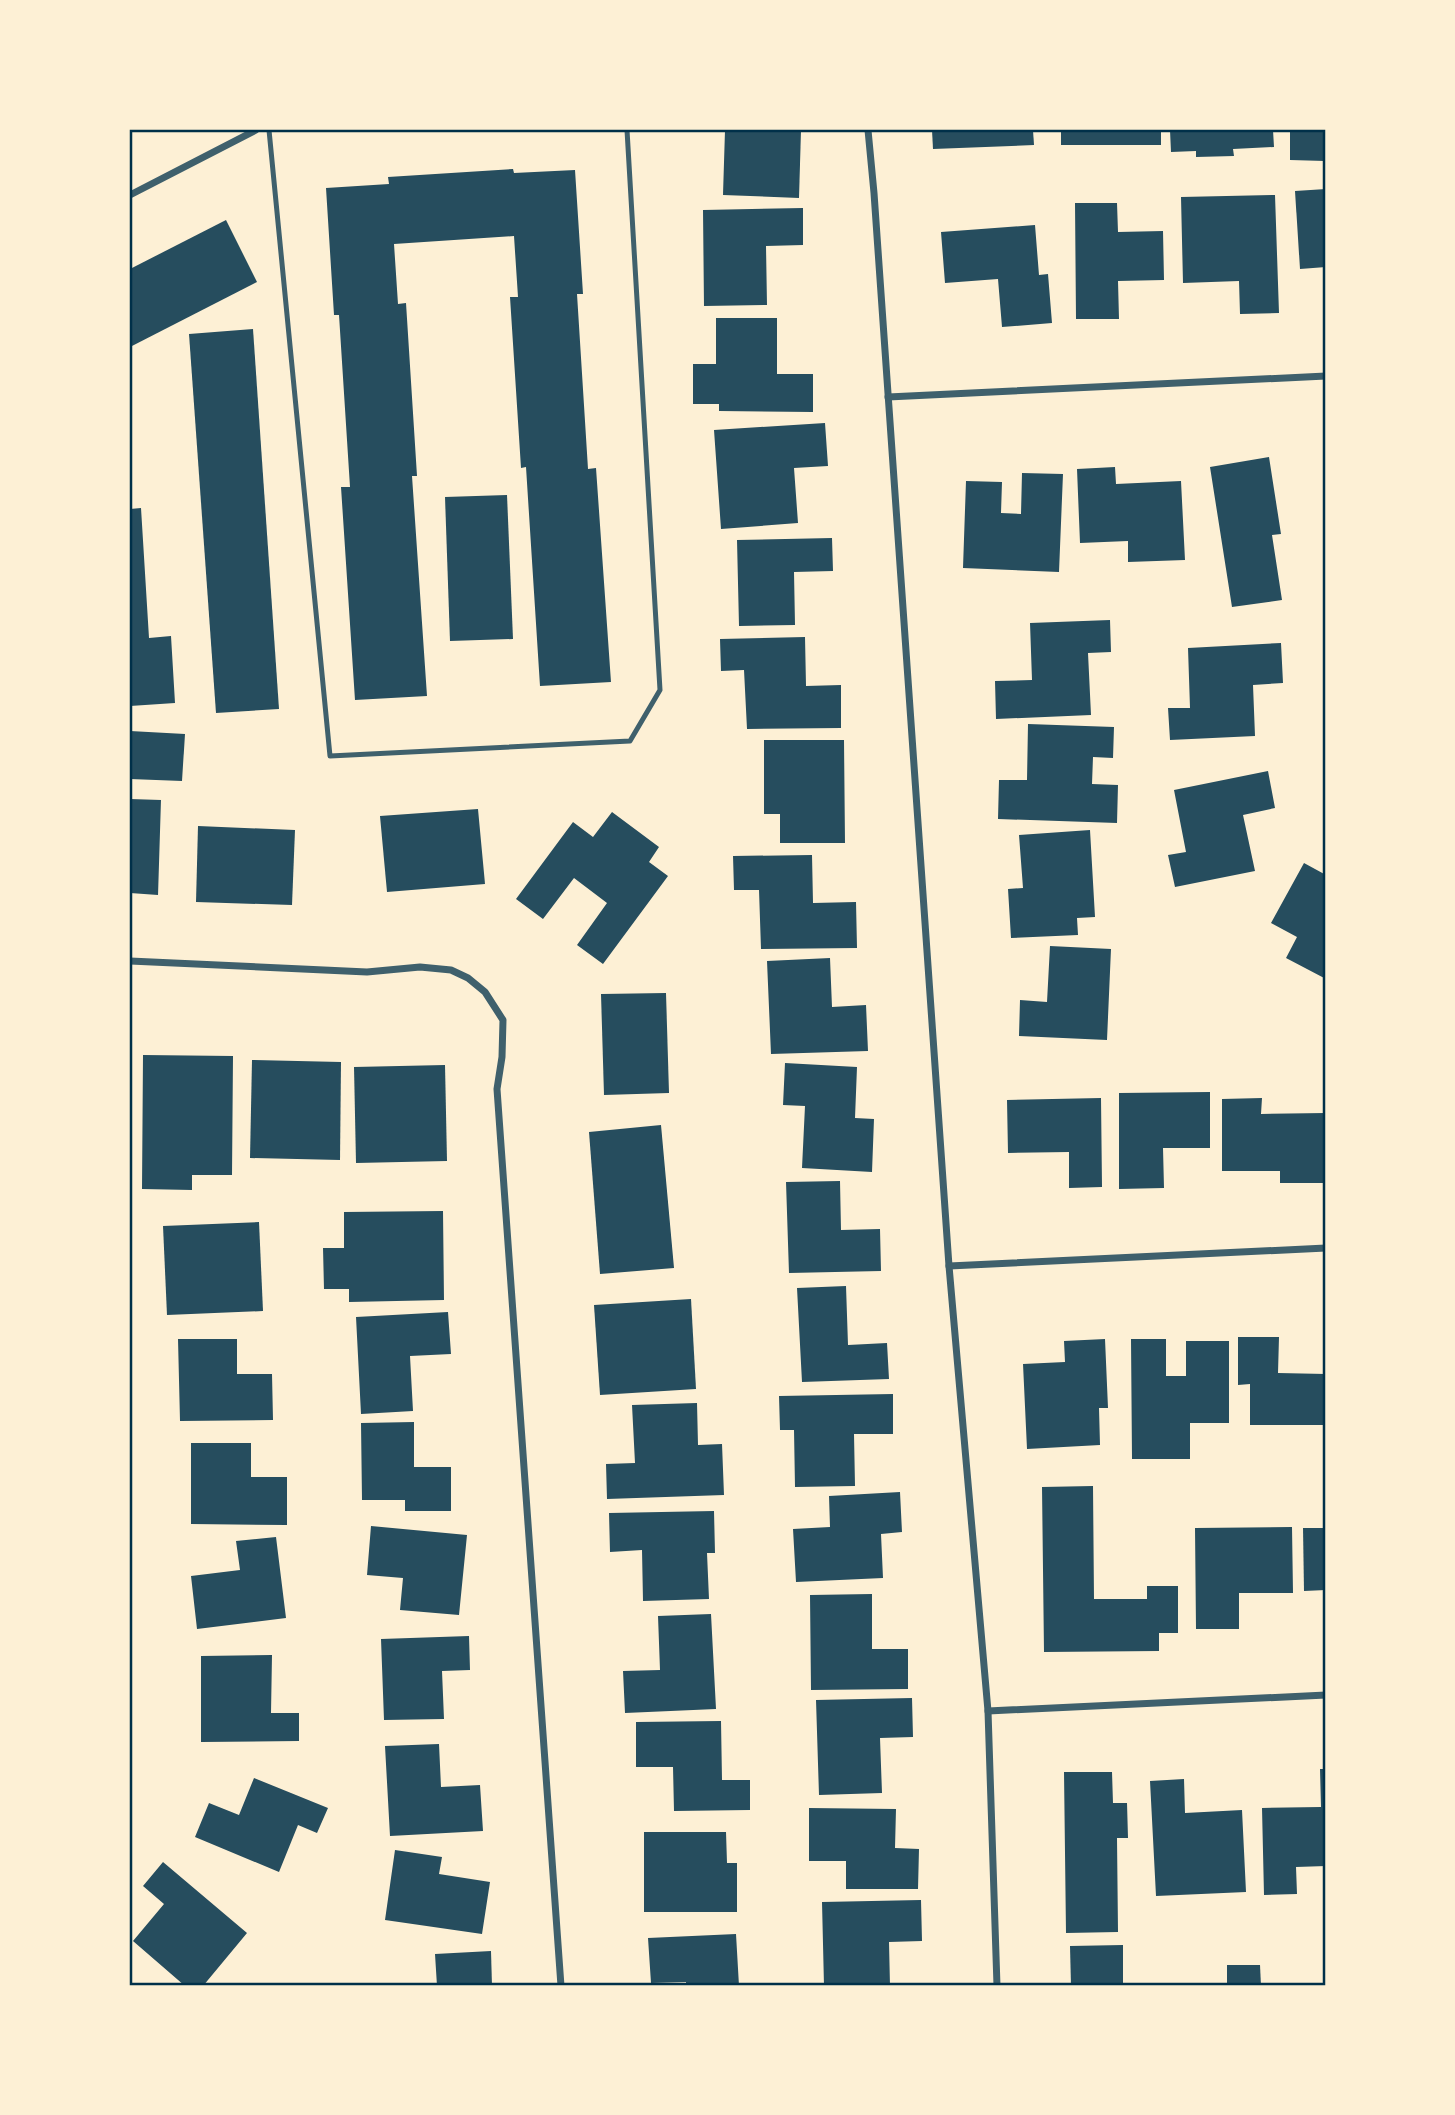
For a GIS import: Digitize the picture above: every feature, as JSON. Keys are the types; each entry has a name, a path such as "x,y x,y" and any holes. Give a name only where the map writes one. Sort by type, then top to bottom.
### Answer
{"street":[{"path":"130,195 256,130"},
{"path":"868,130 949,1266 988,1711 998,1986"},
{"path":"888,397 1325,376"},
{"path":"130,961 367,972 420,967 451,970 468,978 485,992 503,1020 502,1057 497,1089 561,1986"},
{"path":"949,1266 1325,1248"},
{"path":"988,1711 1325,1695"}],"lane":[{"path":"268,130 330,756 630,741 660,690 627,130"}],"building":[{"path":"725,130 801,130 799,198 723,195"},
{"path":"932,130 1033,130 1034,145 933,149"},
{"path":"1061,130 1161,130 1161,145 1061,145"},
{"path":"1170,130 1273,130 1274,147 1233,149 1234,156 1196,157 1196,151 1171,152"},
{"path":"1290,130 1326,130 1325,161 1290,160"},
{"path":"513,169 514,173 575,170 583,294 577,294 588,469 596,468 611,682 540,686 526,467 521,468 510,297 518,297 514,236 394,244 398,304 406,303 417,476 412,476 427,696 355,700 341,487 350,487 339,315 334,315 326,188 389,184 388,177"},
{"path":"1326,189 1326,267 1300,269 1295,191"},
{"path":"1275,195 1279,313 1240,314 1239,281 1183,283 1181,197"},
{"path":"1075,203 1117,203 1118,232 1163,231 1164,280 1118,281 1119,319 1076,319"},
{"path":"803,208 803,245 766,246 767,305 704,306 703,210"},
{"path":"226,220 257,282 130,347 130,269"},
{"path":"1035,225 1039,275 1048,274 1052,323 1002,327 998,279 945,283 941,232"},
{"path":"716,318 777,318 777,374 813,374 813,412 719,411 719,404 693,404 693,364 716,364"},
{"path":"253,329 279,709 216,713 189,334"},
{"path":"825,423 828,466 794,468 798,523 721,529 714,430"},
{"path":"1269,457 1281,534 1272,535 1282,600 1232,607 1210,467"},
{"path":"1115,467 1116,484 1181,481 1185,560 1128,562 1128,541 1080,543 1077,469"},
{"path":"1022,473 1063,474 1059,572 963,568 966,481 1002,482 1001,513 1021,514"},
{"path":"507,495 513,639 450,641 445,497"},
{"path":"141,508 149,638 171,636 175,703 130,706 130,509"},
{"path":"832,538 833,571 794,572 795,625 739,626 737,540"},
{"path":"1110,620 1111,652 1088,653 1091,715 996,719 995,681 1032,680 1030,623"},
{"path":"805,637 806,686 841,685 841,728 747,729 744,670 721,671 720,639"},
{"path":"1281,643 1283,683 1253,685 1255,736 1170,740 1168,708 1190,708 1188,648"},
{"path":"1028,724 1114,727 1113,758 1093,757 1092,784 1118,785 1117,823 998,819 999,780 1027,780"},
{"path":"130,731 185,734 182,781 130,779"},
{"path":"764,740 844,740 845,843 780,843 780,814 764,814"},
{"path":"1268,771 1275,808 1243,815 1255,871 1175,887 1168,855 1186,852 1174,790"},
{"path":"130,799 161,800 158,895 130,893"},
{"path":"478,809 485,884 387,892 380,816"},
{"path":"612,812 659,847 649,862 668,876 603,964 577,945 607,903 574,878 543,919 516,899 573,822 593,837"},
{"path":"198,826 295,830 292,905 196,902"},
{"path":"1090,830 1095,917 1077,918 1078,935 1011,938 1008,889 1023,888 1019,835"},
{"path":"812,855 813,903 856,902 857,948 761,949 759,890 734,890 733,856"},
{"path":"1304,863 1326,875 1326,979 1286,958 1297,937 1271,923"},
{"path":"1050,946 1111,949 1107,1040 1019,1036 1020,1000 1047,1002"},
{"path":"830,958 832,1007 866,1005 868,1051 771,1054 767,961"},
{"path":"666,993 669,1093 604,1095 601,994"},
{"path":"143,1055 233,1056 232,1175 192,1175 192,1190 142,1189"},
{"path":"252,1060 341,1062 340,1160 250,1158"},
{"path":"785,1063 857,1067 855,1118 874,1119 872,1172 802,1168 805,1106 783,1105"},
{"path":"445,1065 447,1161 356,1163 354,1067"},
{"path":"1210,1092 1210,1148 1163,1148 1164,1188 1119,1189 1119,1093"},
{"path":"1101,1098 1102,1187 1069,1188 1069,1152 1008,1153 1007,1100"},
{"path":"1262,1098 1261,1114 1326,1113 1326,1183 1280,1183 1280,1171 1222,1171 1222,1099"},
{"path":"661,1125 674,1268 600,1274 589,1132"},
{"path":"840,1181 841,1230 880,1229 881,1271 789,1273 786,1182"},
{"path":"443,1211 444,1300 349,1302 349,1289 324,1289 323,1248 344,1248 344,1212"},
{"path":"259,1222 263,1311 167,1315 163,1226"},
{"path":"846,1286 848,1345 887,1343 889,1379 802,1382 797,1288"},
{"path":"691,1299 696,1389 600,1395 594,1305"},
{"path":"448,1312 451,1354 410,1356 413,1411 361,1414 356,1317"},
{"path":"1238,1337 1279,1337 1278,1373 1326,1374 1326,1425 1250,1425 1250,1384 1238,1385"},
{"path":"178,1339 237,1339 237,1374 272,1374 273,1420 180,1421"},
{"path":"1105,1339 1108,1408 1099,1408 1100,1445 1027,1449 1023,1364 1065,1362 1064,1341"},
{"path":"1131,1339 1166,1339 1166,1376 1186,1376 1186,1341 1229,1341 1229,1423 1190,1423 1190,1459 1132,1459"},
{"path":"893,1394 893,1434 854,1434 855,1486 795,1487 794,1430 780,1430 779,1396"},
{"path":"697,1403 698,1445 722,1444 724,1495 607,1499 606,1464 635,1463 632,1405"},
{"path":"414,1422 414,1467 451,1467 451,1511 405,1511 405,1500 362,1500 361,1423"},
{"path":"191,1443 251,1443 251,1477 287,1477 287,1525 191,1524"},
{"path":"1093,1486 1094,1599 1147,1599 1147,1586 1178,1586 1178,1633 1159,1633 1159,1651 1044,1652 1042,1487"},
{"path":"900,1492 902,1532 881,1534 883,1578 796,1582 793,1529 830,1527 829,1496"},
{"path":"714,1511 715,1553 707,1553 709,1599 643,1601 642,1550 610,1552 609,1513"},
{"path":"371,1526 467,1535 459,1615 400,1610 403,1578 367,1575"},
{"path":"1292,1527 1293,1593 1239,1593 1239,1629 1196,1629 1195,1528"},
{"path":"1303,1528 1326,1528 1326,1590 1304,1591"},
{"path":"276,1537 286,1618 197,1629 191,1576 240,1570 236,1541"},
{"path":"872,1594 872,1649 908,1649 908,1689 811,1690 810,1595"},
{"path":"711,1614 716,1709 625,1713 623,1671 660,1670 658,1616"},
{"path":"469,1636 470,1670 442,1671 444,1719 384,1720 381,1639"},
{"path":"272,1655 271,1713 299,1713 299,1741 201,1742 201,1656"},
{"path":"912,1698 913,1737 880,1738 882,1793 819,1795 816,1700"},
{"path":"721,1721 722,1780 750,1780 750,1810 674,1811 673,1767 636,1767 636,1722"},
{"path":"439,1744 441,1787 480,1785 483,1831 390,1836 385,1746"},
{"path":"1320,1769 1326,1769 1326,1866 1296,1867 1297,1894 1264,1895 1262,1808 1321,1807"},
{"path":"1064,1772 1112,1772 1113,1803 1127,1803 1128,1838 1117,1838 1118,1932 1066,1933"},
{"path":"254,1778 328,1808 317,1833 298,1825 279,1872 195,1837 209,1803 239,1815"},
{"path":"1184,1779 1185,1813 1242,1810 1246,1892 1156,1896 1150,1781"},
{"path":"809,1808 896,1809 895,1848 919,1849 918,1889 846,1889 846,1861 809,1861"},
{"path":"644,1832 726,1832 727,1863 737,1863 737,1912 644,1912"},
{"path":"395,1850 442,1857 439,1874 490,1882 482,1934 385,1920"},
{"path":"163,1862 247,1933 203,1986 185,1986 133,1941 164,1904 143,1886"},
{"path":"921,1900 922,1941 889,1942 890,1986 824,1986 822,1902"},
{"path":"736,1934 739,1986 686,1986 686,1982 651,1983 648,1938"},
{"path":"1123,1945 1123,1986 1071,1986 1070,1946"},
{"path":"491,1951 492,1986 437,1986 435,1954"},
{"path":"1227,1965 1260,1965 1261,1986 1227,1986"}]}
